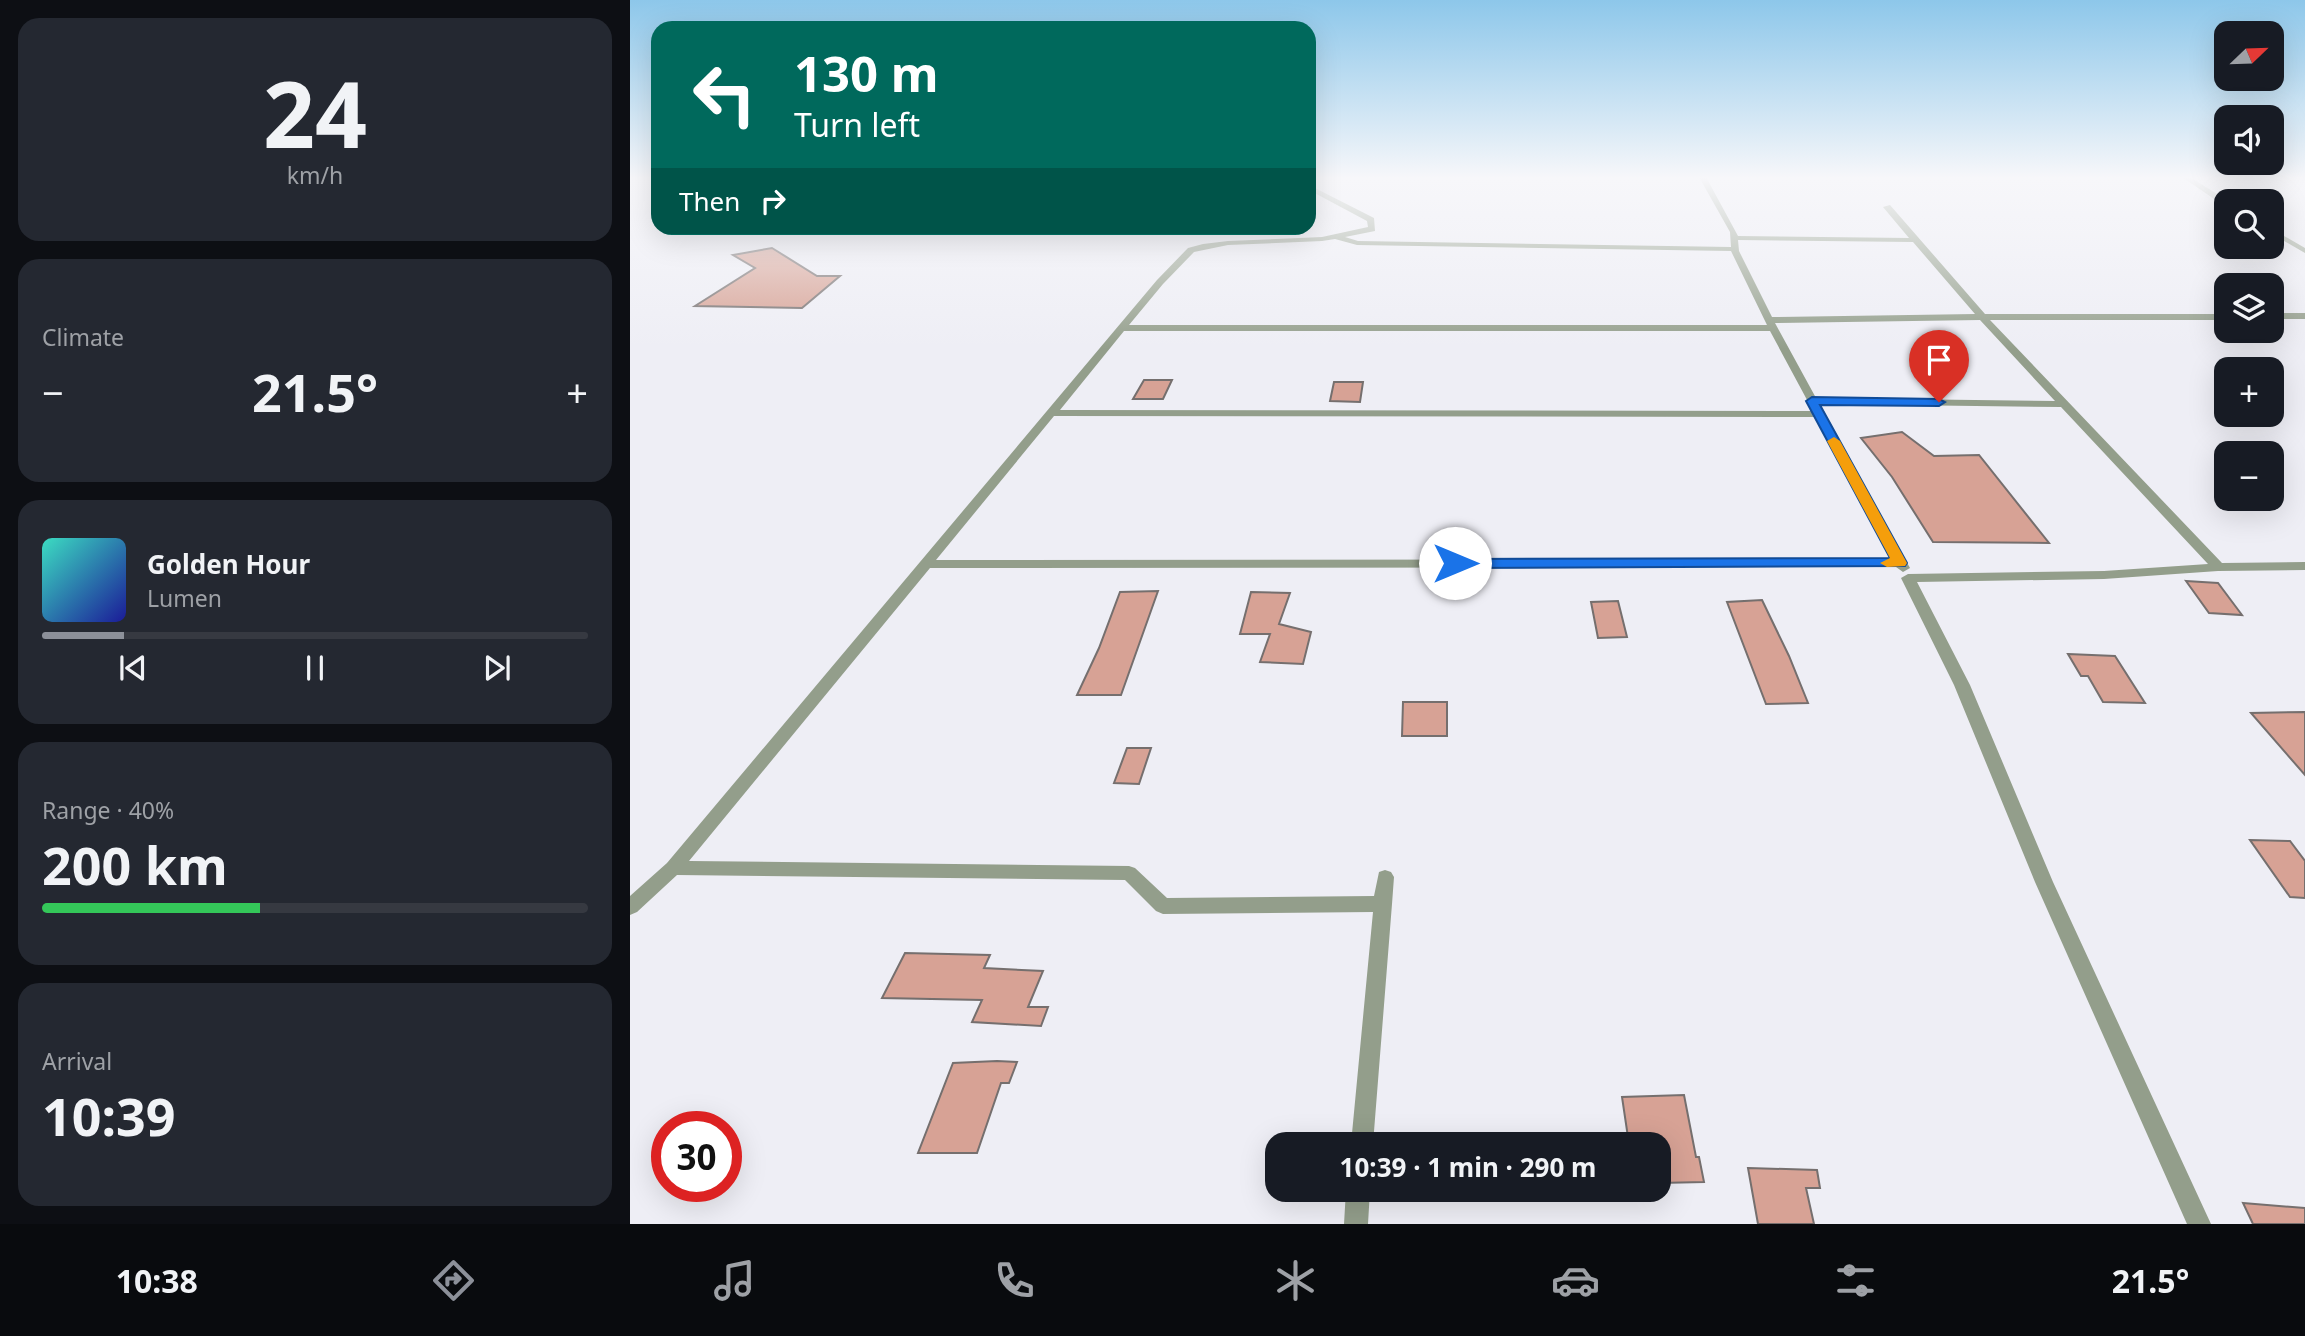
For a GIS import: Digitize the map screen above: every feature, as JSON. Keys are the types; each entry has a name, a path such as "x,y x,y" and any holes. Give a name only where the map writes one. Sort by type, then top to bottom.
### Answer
{"street":[{"path":"630,907 673,868 1122,328 1191,250 1228,243 1345,234"},
{"path":"1734,234 1734,244 1770,324 1904,571 1967,695 2044,882 2199,1224"},
{"path":"1910,234 1982,317 2218,567"},
{"path":"1335,236 1357,243 1734,244 1915,240"},
{"path":"2284,238 2305,251"},
{"path":"2284,316 2305,316"},
{"path":"1122,328 1770,324 1982,317 2214,317"},
{"path":"1812,401 2066,404"},
{"path":"1051,413 1819,414"},
{"path":"926,564 1904,571 2104,575 2218,567 2305,566"},
{"path":"673,868 1129,873 1163,906 1382,904"},
{"path":"1363,1132 1385,877"},
{"path":"1356,1224 1358,1202"}],"building":[{"path":"772,248 817,276 840,276 802,308 695,306 755,268 733,255"},
{"path":"1144,380 1172,380 1163,399 1133,399"},
{"path":"1334,382 1363,382 1360,402 1330,401"},
{"path":"1902,432 1934,456 1979,455 2049,543 1933,542 1892,477 1861,438"},
{"path":"2186,581 2218,583 2242,615 2209,613"},
{"path":"1158,591 1121,695 1077,695 1099,648 1120,592"},
{"path":"1251,592 1290,593 1279,624 1311,632 1303,664 1260,662 1270,634 1240,634"},
{"path":"1762,600 1808,703 1766,704 1727,602"},
{"path":"1618,601 1627,637 1598,638 1591,602"},
{"path":"2068,654 2115,656 2145,703 2103,702 2088,676 2081,676"},
{"path":"1403,702 1447,702 1447,736 1402,736"},
{"path":"2305,712 2305,775 2251,713"},
{"path":"1127,748 1151,748 1139,784 1114,783"},
{"path":"2250,840 2290,841 2305,861 2305,898 2290,897"},
{"path":"905,953 990,955 984,968 1043,971 1028,1007 1048,1007 1041,1026 972,1022 982,1000 882,998"},
{"path":"1017,1062 1009,1083 1001,1083 977,1153 918,1153 953,1063"},
{"path":"1684,1095 1696,1157 1699,1157 1704,1182 1671,1183 1671,1132 1627,1132 1622,1097"},
{"path":"1748,1168 1817,1170 1820,1188 1806,1188 1814,1224 1758,1224"},
{"path":"2243,1203 2305,1208 2305,1224 2253,1224"}],"slow traffic":[{"path":"1834,441 1900,563 1887,563"}],"route":[{"path":"1455,563 1900,563 1812,401 1939,402"}]}
